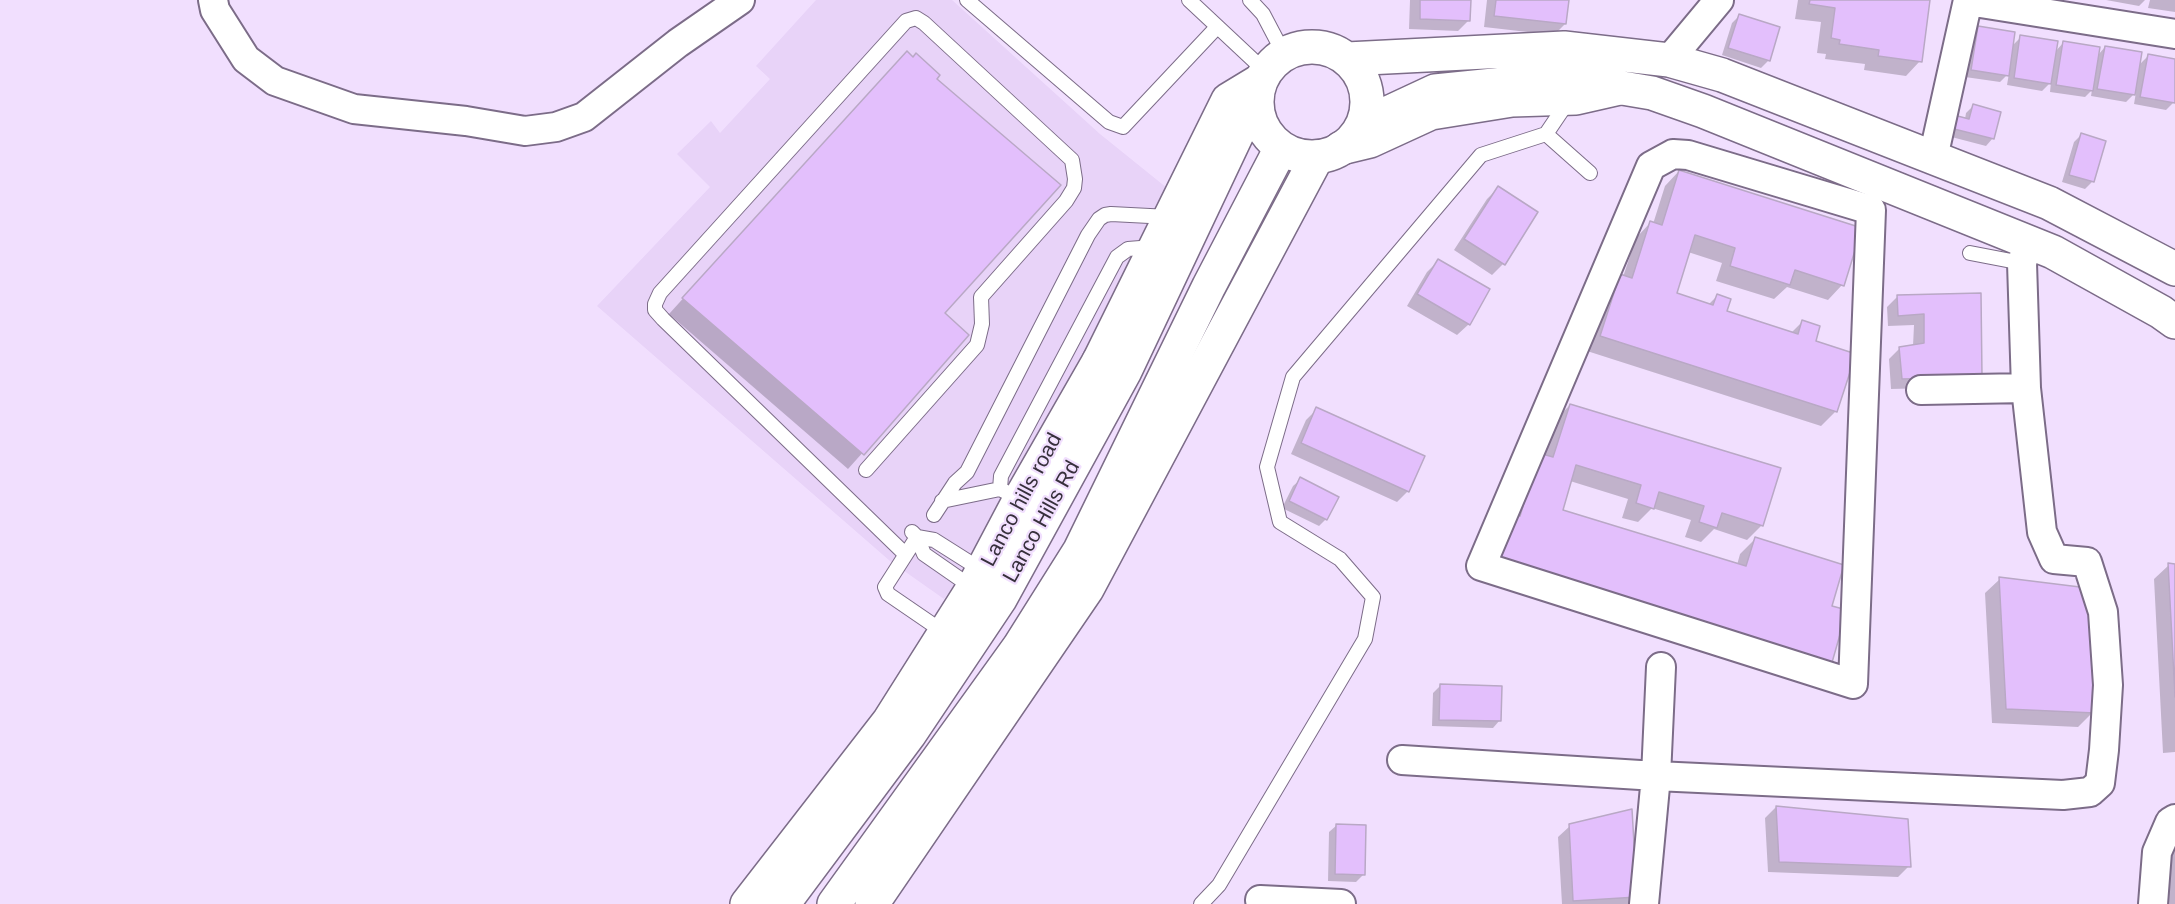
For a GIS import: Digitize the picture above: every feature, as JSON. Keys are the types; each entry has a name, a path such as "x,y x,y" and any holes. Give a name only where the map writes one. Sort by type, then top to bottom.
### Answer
{"main road":[{"path":"872,904 1045,628 1087,589 1340,143 1367,107 1365,88 1359,72 1347,59 1333,50 1317,46 1300,48 1271,68 1257,99 1259,118 1268,135 1281,148 1299,155 1340,143 1435,92 1563,78 1652,93 1788,146 2025,253 2053,252 2175,322"},
{"path":"1347,59 1564,48 1669,60 1722,75 2049,203 2175,269"},
{"name":"Lanco hills road","path":"747,904 899,728 945,633 978,580 1010,494 1112,366 1157,246 1228,100 1271,68"},
{"path":"1340,143 1370,141 1431,113 1512,100 1570,98 1620,88"},
{"name":"Lanco Hills Rd","path":"783,904 899,728 1000,599 1112,366 1239,130 1259,118"},
{"name":"Lanco Hills Rd","path":"834,904 1019,647 1045,628 1080,550 1235,235 1281,148"}],"street":[{"path":"213,0 215,10 246,59 274,81 354,110 466,120 525,130 556,127 584,117 678,44 741,0"},
{"path":"1669,60 1719,0"},
{"path":"1933,158 1968,0 2175,34"},
{"path":"1762,177 1788,146"},
{"path":"1788,146 1790,185"},
{"path":"1673,154 1688,155 1790,185 1871,210 1853,684 1481,566 1651,166 1673,154"},
{"path":"1402,760 1656,776 2063,795 2090,792 2100,783 2104,750 2108,685 2103,612 2087,562 2054,559 2042,532 2026,388 2025,253"},
{"path":"1921,390 2026,388"},
{"path":"1644,904 1656,776 1661,668"},
{"path":"2153,904 2157,852 2170,822 2175,819"},
{"path":"1260,900 1341,904"}],"lane":[{"path":"967,0 1109,122 1123,127 1217,27"},
{"path":"1189,0 1217,27 1271,68"},
{"path":"1250,0 1263,14 1271,68"},
{"path":"866,470 977,345 981,333 981,297 1066,201 1074,188 1075,179 1072,160 916,18 906,21 660,293 655,304 655,310 663,319 905,554"},
{"path":"1201,904 1219,885 1365,639 1373,597 1340,559 1280,522 1267,467 1293,377 1481,155 1546,134 1570,98"},
{"path":"1546,134 1590,173"},
{"path":"934,515 955,483 967,472 1088,235 1099,219 1111,214 1171,217"},
{"path":"942,501 1010,494 1001,476 1117,257 1128,249 1157,246"},
{"path":"1970,253 2025,253"},
{"path":"945,633 885,590 914,535 924,554 978,580"}],"shaded area":[{"path":"816,0 952,0 1100,134 1167,188 1065,391 983,546 944,599 890,561 597,306 710,187 677,154 711,121 720,133 770,79 756,66"}],"building":[{"path":"1420,0 1471,0 1470,21 1420,19"},
{"path":"1496,0 1569,0 1566,24 1494,16"},
{"path":"1810,0 1930,0 1922,62 1878,56 1879,50 1839,44 1840,40 1831,38 1835,8 1809,4"},
{"path":"1739,14 1780,27 1770,61 1728,48"},
{"path":"1978,26 2015,32 2009,76 1971,70"},
{"path":"2020,35 2058,41 2051,84 2014,78"},
{"path":"2063,41 2100,47 2093,91 2056,85"},
{"path":"2105,46 2142,52 2135,95 2097,89"},
{"path":"907,51 913,57 916,53 940,75 937,79 1061,185 945,313 969,335 864,455 682,298"},
{"path":"2148,54 2175,59 2175,103 2140,97"},
{"path":"1973,104 2001,112 1994,139 1946,127 1950,114 1969,119"},
{"path":"2081,133 2106,141 2094,182 2069,175"},
{"path":"1679,170 1862,228 1844,286 1795,270 1790,285 1730,266 1735,248 1695,235 1677,293 1713,305 1717,294 1731,299 1727,311 1798,334 1802,320 1820,326 1816,341 1856,354 1837,412 1600,336 1620,274 1632,278 1650,221 1662,225"},
{"path":"1498,186 1538,212 1505,265 1464,239"},
{"path":"1438,259 1490,289 1470,325 1417,294"},
{"path":"1981,293 1982,377 1902,379 1899,347 1924,343 1924,314 1898,316 1897,295"},
{"path":"1570,404 1781,468 1763,526 1722,513 1717,528 1699,522 1704,506 1659,492 1654,509 1636,503 1641,485 1576,465 1563,510 1746,566 1755,537 1844,565 1832,606 1847,610 1831,666 1493,562 1508,512 1520,516 1539,453 1553,457"},
{"path":"1316,407 1425,456 1409,492 1301,443"},
{"path":"1300,477 1339,497 1327,520 1289,501"},
{"path":"2168,563 2175,564 2175,697"},
{"path":"1999,577 2088,588 2095,713 2006,709"},
{"path":"1440,684 1502,686 1501,721 1439,720"},
{"path":"1776,806 1908,819 1911,867 1779,862"},
{"path":"1632,809 1637,897 1573,901 1569,824"},
{"path":"1336,824 1366,825 1365,875 1335,874"}]}
